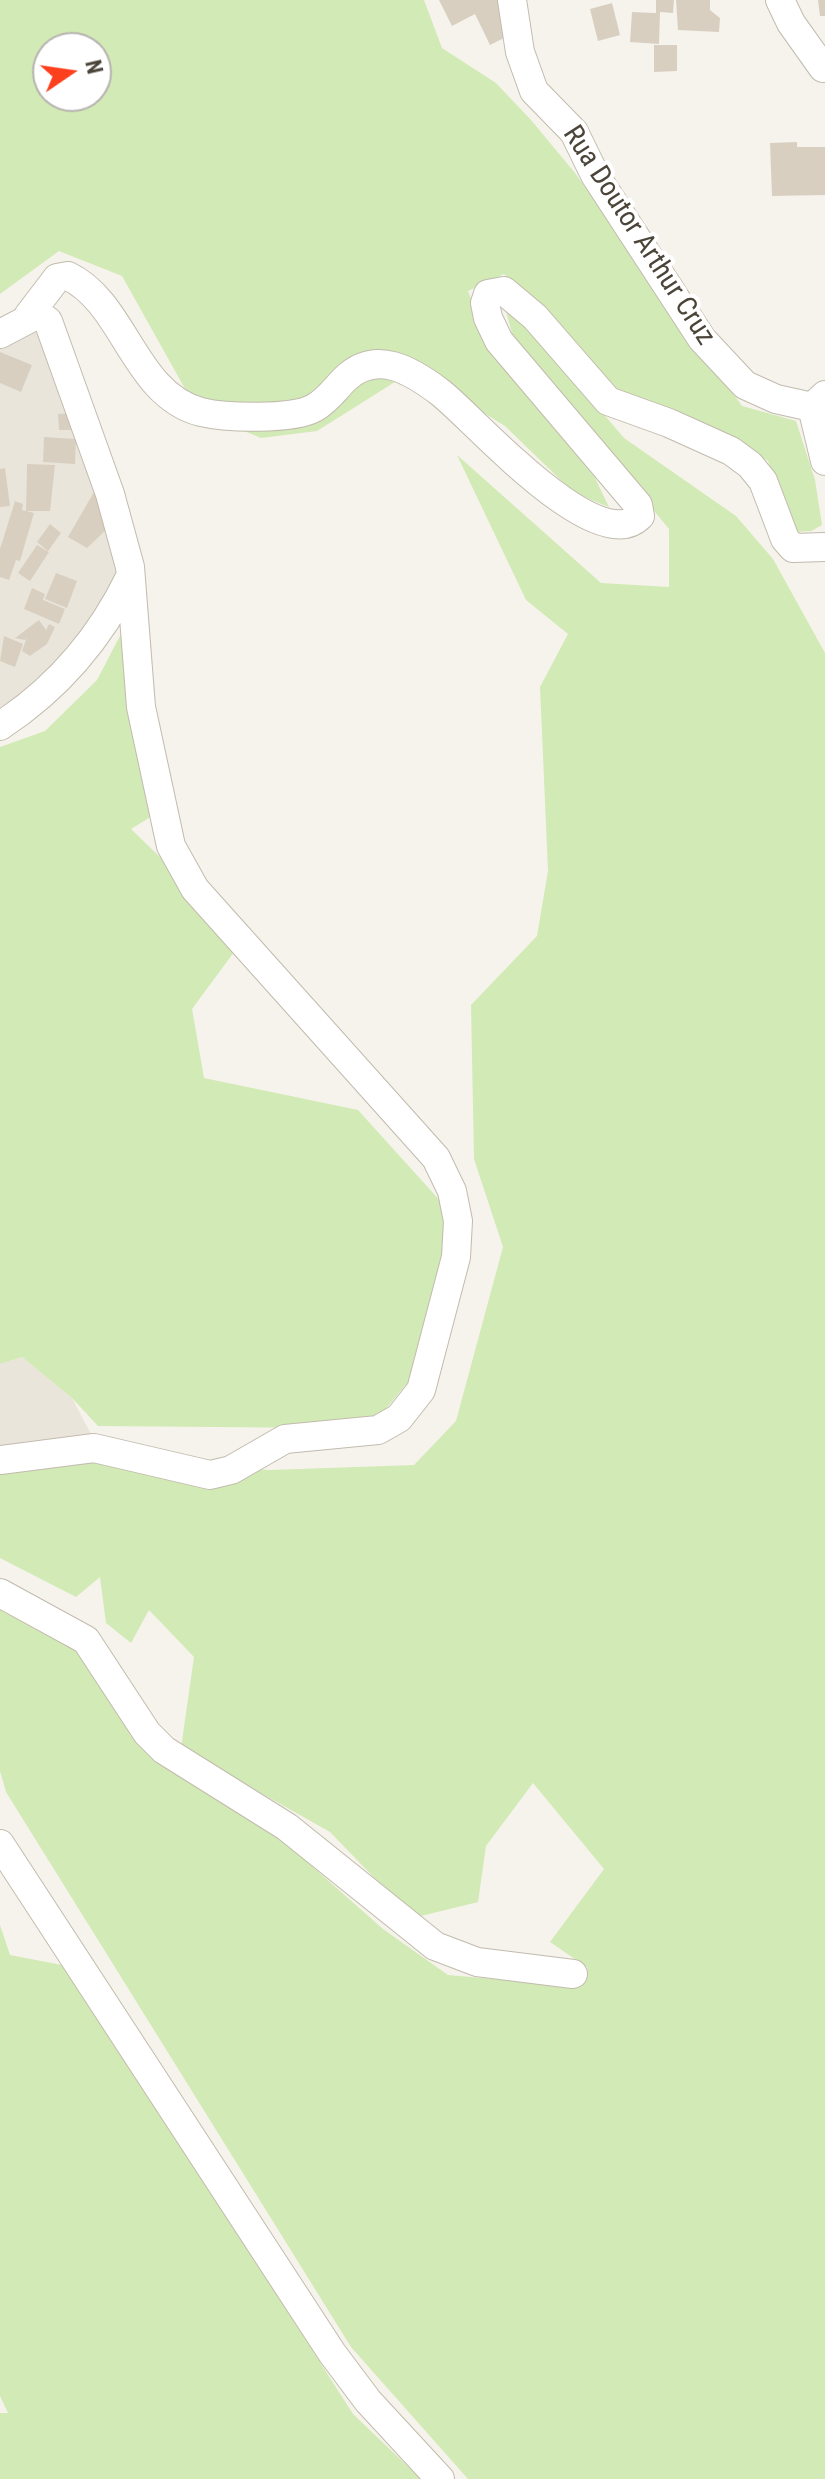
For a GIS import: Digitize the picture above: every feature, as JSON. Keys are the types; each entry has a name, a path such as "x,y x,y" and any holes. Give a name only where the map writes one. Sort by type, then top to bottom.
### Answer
{"street":[{"name":"Rua Doutor Arthur Cruz","path":"512,0 520,52 534,91 574,132 595,175 702,339 745,385 766,396 818,401"},
{"path":"780,0 791,23 823,68"},
{"path":"0,334 28,316 57,278 68,276 80,281 101,304 149,372 181,403 200,412 268,416 312,410 360,366 391,363 440,392 554,497 576,510 616,524 633,522 640,516 638,505 499,341 485,303 488,294 504,291 535,317 608,401 731,451 750,465 763,481 785,539 793,548 825,547"},
{"path":"0,1460 94,1448 210,1475 231,1470 285,1439 378,1430 399,1418 421,1390 456,1257 458,1221 452,1191 436,1158 195,889 171,846 141,707 131,577 110,494 54,333 43,317 28,316"},
{"path":"818,401 825,461"},
{"path":"0,726 24,710 79,661 115,610 131,577"},
{"path":"0,1593 86,1640 147,1733 164,1750 287,1827 435,1946 477,1962 573,1974"},
{"path":"0,1844 332,2353 368,2401 440,2479"}],"shaded area":[{"path":"35,317 123,568 111,595 18,705 0,717 0,322"},
{"path":"22,1357 72,1398 92,1436 0,1454 0,1364"}],"green space":[{"path":"0,0 424,0 442,48 496,83 531,120 575,173 742,406 796,421 815,480 822,525 811,531 794,532 768,461 704,423 617,389 551,316 504,274 468,291 489,345 595,478 609,507 574,493 505,426 414,370 317,431 261,438 198,412 122,276 59,251 0,294"},
{"path":"505,308 530,328 624,438 736,516 773,559 825,653 825,2479 468,2479 351,2347 6,1792 0,1771 0,1595 89,1639 148,1753 272,1831 383,1929 448,1975 572,1986 588,1968 550,1942 604,1869 533,1783 486,1846 478,1902 413,1918 330,1832 181,1748 194,1657 149,1610 131,1643 106,1623 100,1577 76,1597 0,1558 0,1470 60,1455 270,1470 414,1465 456,1421 503,1247 474,1159 471,1005 537,936 548,871 540,687 568,634 526,600 457,455 601,583 669,587 669,529 514,340"},
{"path":"135,607 167,807 131,829 164,861 237,948 192,1009 204,1078 358,1110 443,1204 443,1267 408,1382 380,1416 329,1428 98,1426 72,1398 22,1357 0,1364 0,747 45,731 97,680"},
{"path":"0,1925 10,1955 67,1966 353,2414 421,2479 0,2479 0,2413 8,2413 0,2396"}],"building":[{"path":"439,0 497,0 514,33 490,45 475,14 452,26"},
{"path":"656,0 674,0 673,13 660,12 659,44 630,42 632,12 656,13"},
{"path":"676,0 710,0 710,10 720,18 719,32 678,30"},
{"path":"818,0 825,0 825,16 820,16"},
{"path":"612,3 620,35 598,41 590,9"},
{"path":"654,45 677,45 677,71 654,72"},
{"path":"797,142 797,147 825,147 825,195 772,196 770,143"},
{"path":"0,352 32,365 21,392 0,383"},
{"path":"74,413 75,430 59,430 58,414"},
{"path":"44,437 76,439 75,464 43,462"},
{"path":"27,464 55,465 50,511 26,511"},
{"path":"5,468 10,506 0,507 0,469"},
{"path":"94,492 109,527 87,548 68,537"},
{"path":"15,501 23,504 22,510 34,513 20,561 16,560 9,580 0,577 0,549"},
{"path":"50,524 61,533 48,551 37,542"},
{"path":"37,545 49,552 30,581 18,573"},
{"path":"56,573 77,581 67,608 45,599"},
{"path":"32,588 45,594 43,600 65,609 59,624 24,609"},
{"path":"39,620 46,630 49,624 55,627 47,644 30,656 22,651 27,637 25,640 15,638"},
{"path":"4,636 23,644 15,667 0,661"}]}
